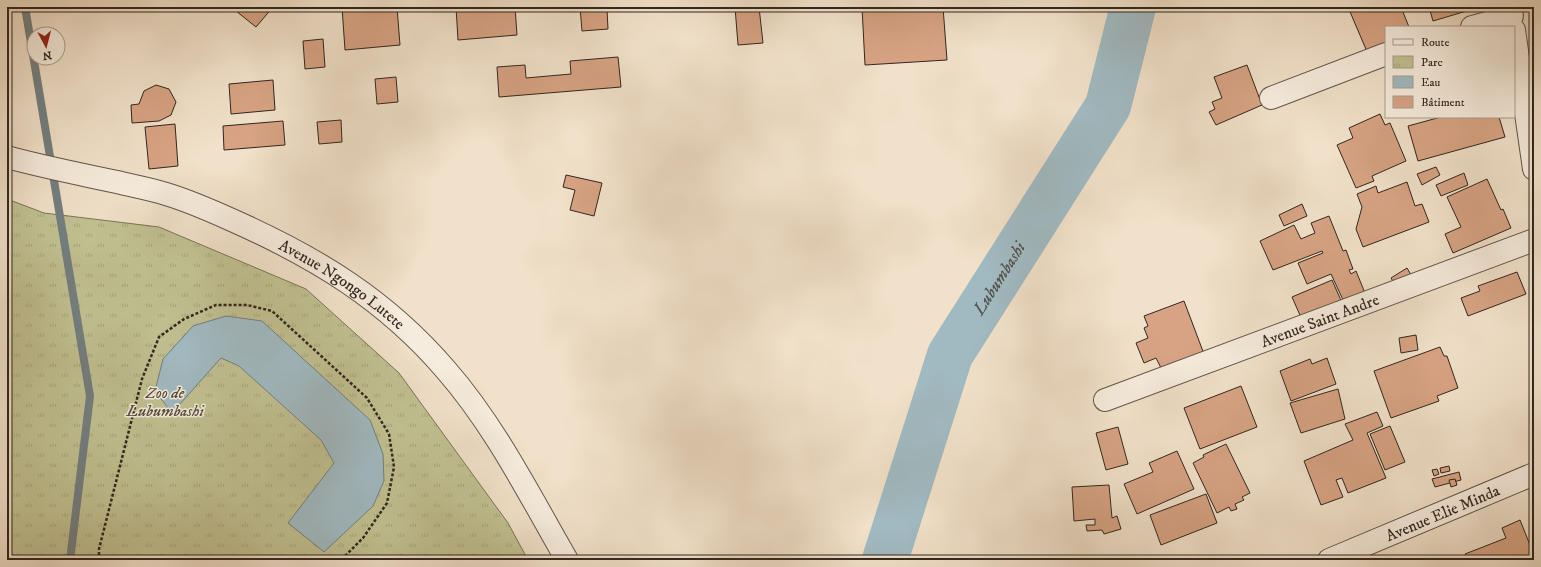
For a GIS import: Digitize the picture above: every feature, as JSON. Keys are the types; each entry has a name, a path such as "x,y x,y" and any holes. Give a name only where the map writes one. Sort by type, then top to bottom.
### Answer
{"street":[{"path":"1478,26 1513,20"},
{"path":"1515,34 1534,169"},
{"path":"1270,98 1385,54"},
{"name":"Avenue Ngongo Lutete","path":"16,159 166,194 218,214 276,240 330,270 364,293 393,316 446,370 473,405 502,448 567,560"},
{"name":"Avenue Saint Andre","path":"1105,400 1534,240"},
{"name":"Avenue Elie Minda","path":"1329,560 1534,474"}],"path":[{"path":"98,560 99,549 142,379 160,338 184,318 216,305 247,305 272,311 367,398 389,434 394,467 387,503 363,538 342,560"}],"green space":[{"name":"Zoo de Lubumbashi","path":"7,199 44,213 159,227 306,289 399,373 508,523 528,560 7,560"}],"water":[{"path":"226,316 262,321 370,420 383,454 384,481 373,506 324,552 288,523 334,463 321,440 239,366 221,358 172,413 155,391 163,359 193,326"}],"building":[{"path":"231,7 273,7 256,27"},
{"path":"342,7 397,7 400,45 345,50"},
{"path":"456,7 515,7 517,35 458,40"},
{"path":"580,7 635,7 607,9 608,29 582,31"},
{"path":"735,7 759,7 763,43 738,45"},
{"path":"862,7 943,7 947,60 865,65"},
{"path":"1348,7 1401,7 1409,26 1385,26 1385,47 1368,54"},
{"path":"1429,7 1480,7 1433,21"},
{"path":"323,39 325,67 305,69 303,41"},
{"path":"618,57 621,87 499,97 497,67 525,65 526,78 571,74 570,61"},
{"path":"1247,65 1262,105 1216,125 1209,112 1215,109 1212,102 1222,98 1214,77"},
{"path":"396,77 398,102 377,104 375,79"},
{"path":"273,80 275,110 231,114 229,84"},
{"path":"156,85 169,89 176,102 171,115 159,121 132,123 131,105 139,104 144,91"},
{"path":"1380,114 1385,125 1390,123 1406,161 1372,176 1374,181 1356,188 1337,145 1353,138 1349,128"},
{"path":"1437,118 1499,118 1505,137 1418,161 1408,126"},
{"path":"341,120 342,142 319,144 317,122"},
{"path":"283,121 285,145 224,150 223,126"},
{"path":"175,124 178,166 149,169 145,127"},
{"path":"1436,167 1440,175 1422,185 1417,174"},
{"path":"1464,173 1468,185 1441,196 1436,185"},
{"path":"566,175 602,183 594,216 570,210 575,190 563,187"},
{"path":"1487,179 1511,228 1453,253 1445,234 1461,227 1447,197"},
{"path":"1407,182 1415,206 1422,204 1429,222 1363,247 1356,229 1362,207 1357,194 1376,186 1378,193"},
{"path":"1302,204 1307,216 1284,226 1279,215"},
{"path":"1329,216 1343,251 1346,250 1353,269 1349,270 1351,274 1356,271 1365,293 1344,302 1331,274 1307,284 1298,263 1323,253 1322,251 1273,270 1260,241 1294,225 1301,239 1315,233 1311,223"},
{"path":"1407,268 1413,278 1397,288 1391,278"},
{"path":"1517,272 1526,294 1468,316 1461,298 1480,291 1478,286"},
{"path":"1332,280 1343,305 1303,322 1292,297"},
{"path":"1184,301 1204,354 1161,368 1156,358 1144,363 1136,343 1148,338 1144,328 1148,326 1144,316"},
{"path":"1416,335 1418,350 1401,353 1399,338"},
{"path":"1440,347 1444,356 1447,356 1458,388 1437,396 1439,401 1391,418 1374,371"},
{"path":"1327,358 1336,384 1291,401 1280,371 1310,359 1312,364"},
{"path":"1241,386 1257,427 1200,449 1184,408"},
{"path":"1338,389 1345,419 1301,433 1290,403"},
{"path":"1377,412 1383,426 1367,433 1386,478 1348,493 1342,478 1336,480 1343,497 1321,505 1304,461 1353,440 1345,424"},
{"path":"1390,426 1405,462 1385,470 1370,434"},
{"path":"1118,427 1128,464 1106,470 1096,433"},
{"path":"1226,444 1250,493 1242,497 1244,500 1235,504 1237,509 1231,511 1229,507 1217,513 1193,463 1204,457 1203,455"},
{"path":"1177,451 1194,489 1137,514 1124,484 1153,472 1149,463"},
{"path":"1449,466 1450,471 1441,473 1440,468"},
{"path":"1437,469 1439,474 1434,476 1432,470"},
{"path":"1459,472 1461,480 1435,487 1432,479"},
{"path":"1455,479 1457,485 1451,487 1449,480"},
{"path":"1109,485 1112,518 1117,516 1121,529 1104,534 1102,530 1087,531 1086,525 1095,525 1095,519 1074,521 1072,487"},
{"path":"1206,494 1217,523 1161,545 1150,515"},
{"path":"1520,520 1530,545 1534,543 1534,560 1469,560 1465,554 1506,538 1502,528"}],"waterway":[{"path":"25,7 90,396 70,560"},
{"name":"Lubumbashi","path":"885,560 950,355 1108,106 1133,7"}]}
